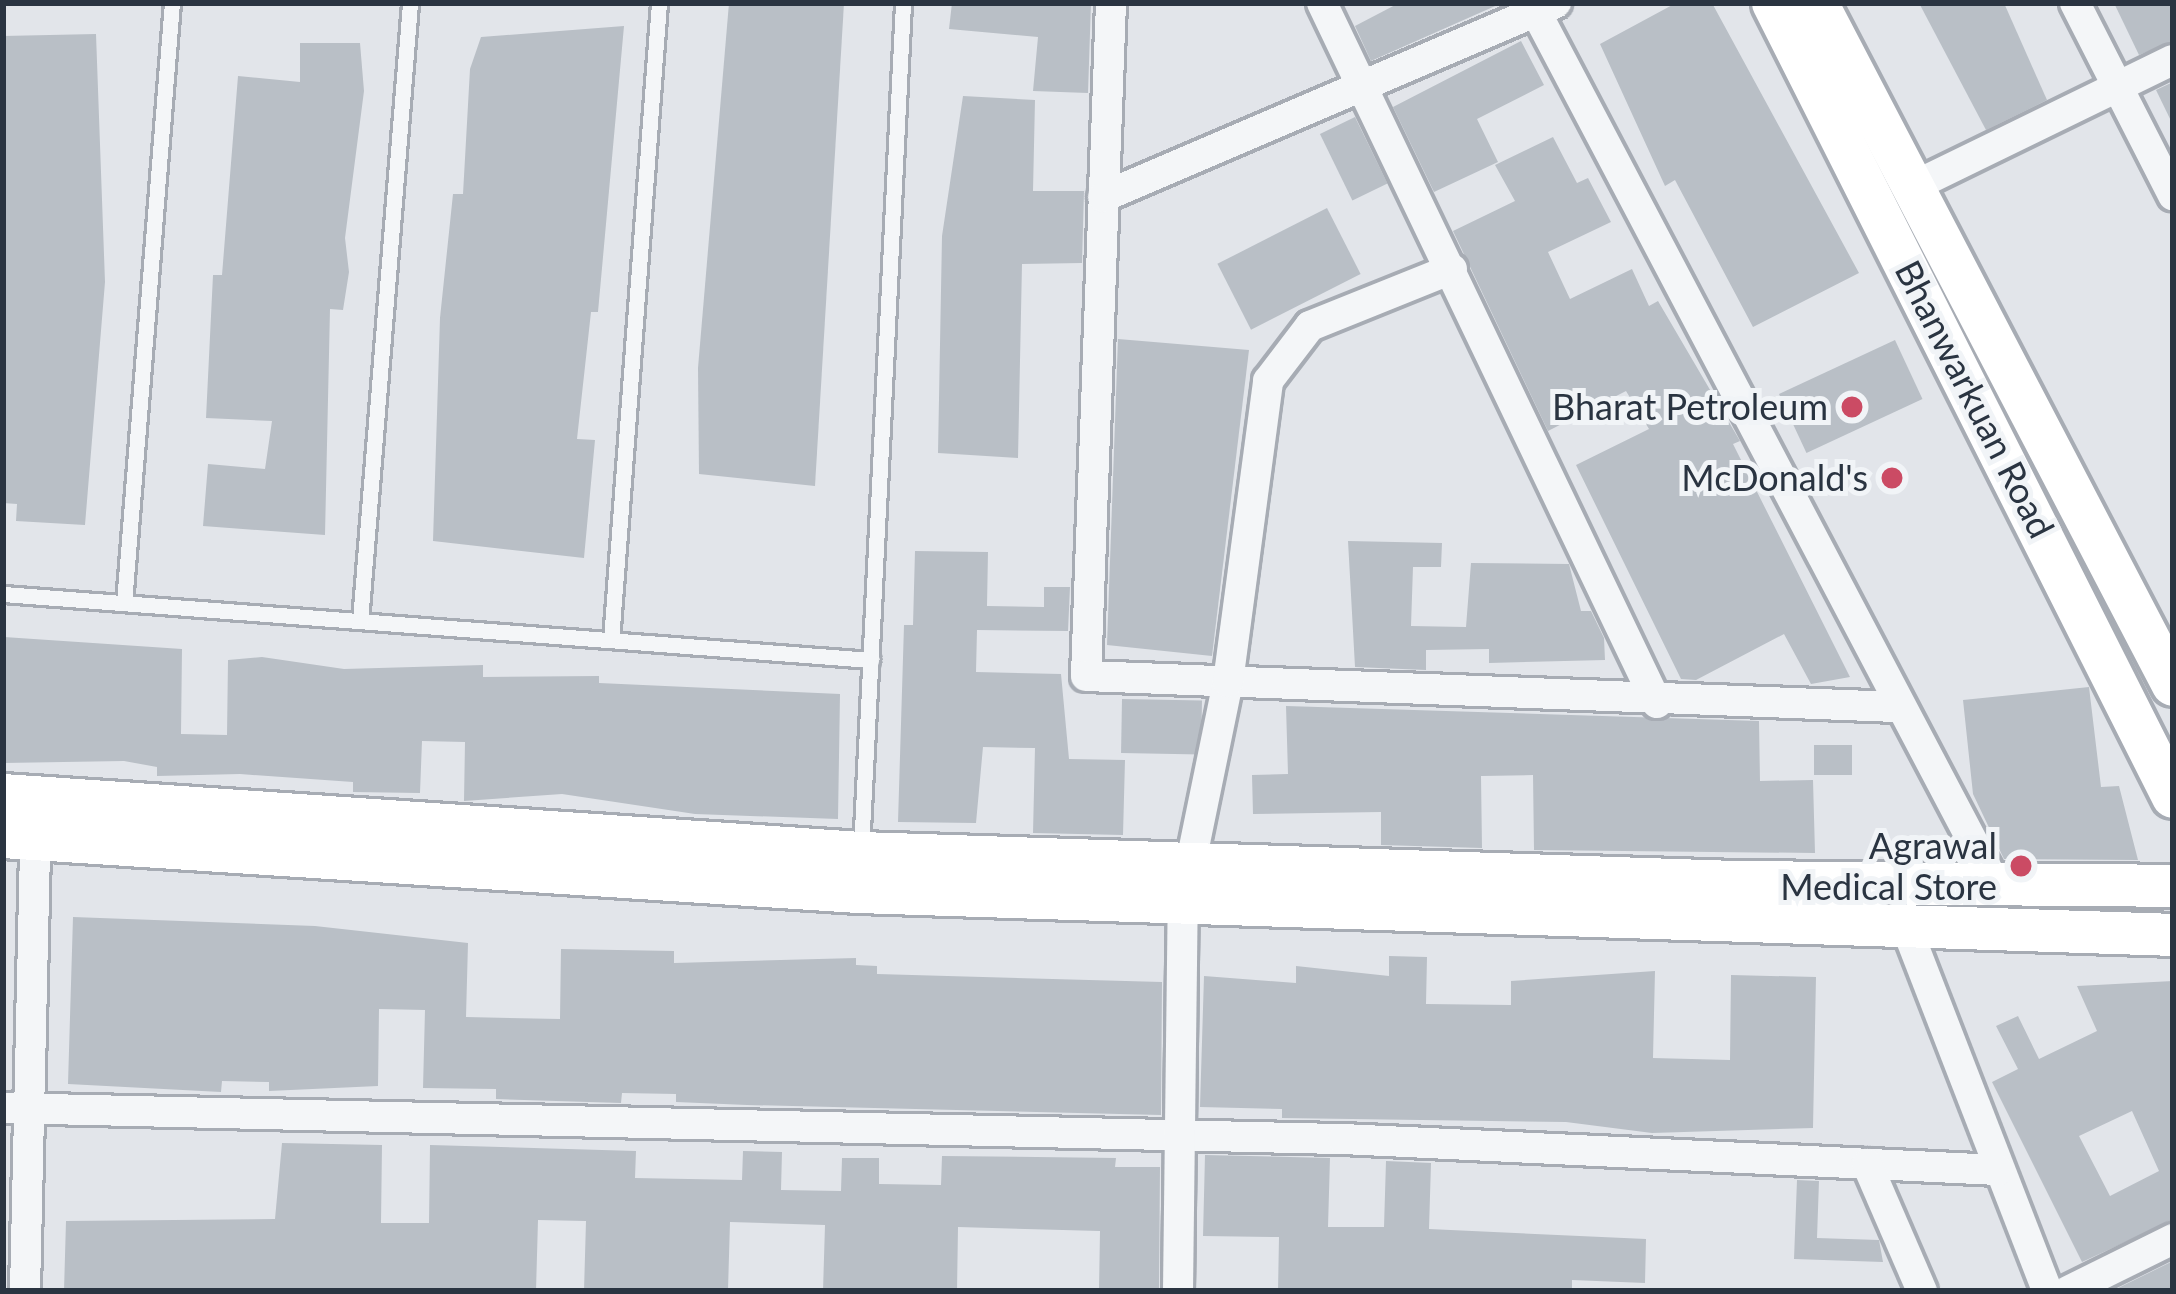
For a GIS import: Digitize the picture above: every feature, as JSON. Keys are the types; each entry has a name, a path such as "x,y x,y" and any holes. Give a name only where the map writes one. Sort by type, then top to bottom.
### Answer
{"street":[{"path":"1111,3 1086,676 1657,703 1896,707"},
{"path":"1322,3 1657,703"},
{"name":"Bhanwarkuan Road","path":"1773,3 2173,796"},
{"name":"Bhanwarkuan Road","path":"1817,3 2173,685"},
{"path":"2075,3 2173,195"},
{"path":"1103,196 1363,90 1546,8 1896,707 1996,886"},
{"path":"1910,188 2173,60"},
{"path":"1178,1291 1178,1136 1188,884 1228,682 1268,381 1310,326 1452,268"},
{"path":"3,795 861,854 1188,884 1905,925 2173,935"},
{"path":"26,1291 15,1108 19,838 859,892 1188,884 2173,886"},
{"path":"1905,925 2047,1291"},
{"path":"15,1108 1178,1136 1998,1170"},
{"path":"1867,1164 1922,1291"},
{"path":"2068,1291 2173,1239"}],"lane":[{"path":"124,603 172,3"},
{"path":"360,621 410,3"},
{"path":"611,640 659,3"},
{"path":"861,854 903,3"},
{"path":"3,594 871,660"}],"building":[{"path":"729,3 844,3 815,486 699,474 698,368"},
{"path":"952,3 1091,3 1088,93 1033,91 1038,37 949,29"},
{"path":"1399,3 1502,3 1371,61 1355,26"},
{"path":"1676,3 1712,3 1859,273 1753,327 1675,180 1665,186 1600,44"},
{"path":"1919,3 2004,3 2047,100 1986,130"},
{"path":"2114,3 2173,3 2173,41 2139,55"},
{"path":"624,26 598,312 591,312 577,439 595,440 584,558 433,541 440,318 453,194 463,194 470,69 481,37"},
{"path":"96,34 105,282 85,525 16,521 17,504 3,503 3,36"},
{"path":"1521,41 1544,85 1477,119 1498,162 1434,192 1393,107"},
{"path":"300,43 360,43 364,91 345,238 349,272 343,310 330,309 325,535 203,526 208,464 265,469 272,421 206,418 213,275 222,275 238,76 300,82"},
{"path":"2173,82 2173,125 2156,90"},
{"path":"963,96 1035,100 1033,191 1084,191 1082,263 1022,264 1018,458 938,453 942,236"},
{"path":"1355,117 1387,184 1352,201 1320,134"},
{"path":"1553,137 1577,183 1588,178 1611,222 1548,252 1570,299 1632,269 1649,306 1658,301 1740,441 1733,444 1850,677 1811,684 1784,634 1696,680 1681,679 1576,465 1649,429 1626,391 1548,431 1453,231 1515,201 1495,165"},
{"path":"1327,208 1361,274 1251,330 1217,264"},
{"path":"1118,339 1249,350 1212,656 1107,645"},
{"path":"1895,340 1922,399 1806,453 1779,394"},
{"path":"1348,541 1442,543 1441,567 1413,567 1411,626 1466,627 1471,563 1569,564 1581,611 1591,611 1604,638 1605,660 1489,663 1489,649 1426,650 1426,670 1355,667"},
{"path":"915,551 988,552 987,606 1044,607 1044,587 1070,587 1068,631 977,630 976,672 1061,674 1069,759 1125,760 1123,835 1033,833 1035,748 983,747 976,823 898,822 904,625 913,625"},
{"path":"4,637 182,649 181,734 227,735 228,660 262,657 344,669 483,665 483,677 599,676 599,683 840,694 838,819 695,814 562,794 464,801 465,742 422,741 420,793 353,792 353,782 240,774 157,776 157,767 124,761 3,763"},
{"path":"2089,687 2101,787 2119,786 2138,860 2004,859 1973,794 1963,700"},
{"path":"1122,699 1202,700 1201,754 1121,753"},
{"path":"1286,706 1759,721 1760,781 1813,780 1815,853 1534,850 1533,775 1481,776 1482,848 1381,845 1381,812 1253,814 1252,775 1288,774"},
{"path":"1814,745 1852,745 1852,775 1814,775"},
{"path":"73,917 315,926 468,943 466,1017 560,1019 561,949 674,951 674,963 856,958 856,965 877,966 877,974 1162,982 1161,1115 676,1102 676,1094 622,1093 621,1103 496,1099 496,1089 423,1088 425,1010 379,1009 378,1086 269,1091 269,1082 222,1081 221,1092 68,1084"},
{"path":"1389,956 1427,957 1426,1004 1511,1005 1511,981 1655,971 1653,1058 1730,1060 1731,975 1816,977 1813,1128 1652,1133 1566,1122 1282,1118 1282,1109 1200,1107 1204,976 1296,983 1296,966 1389,976"},
{"path":"2173,981 2173,1220 2082,1262 1992,1082 2018,1069 1996,1026 2018,1016 2039,1059 2097,1031 2077,986","holes":["2132,1111 2159,1171 2110,1196 2079,1136"]},
{"path":"282,1143 382,1145 381,1223 429,1223 430,1145 636,1151 635,1178 742,1180 743,1151 782,1152 781,1190 841,1191 842,1158 879,1158 879,1184 941,1185 942,1156 1116,1158 1115,1167 1160,1167 1159,1291 1099,1291 1100,1231 958,1227 957,1291 823,1291 825,1225 730,1222 728,1290 584,1291 586,1221 538,1220 536,1291 64,1291 66,1221 275,1219"},
{"path":"1205,1155 1330,1158 1328,1227 1384,1227 1386,1161 1431,1163 1429,1229 1646,1239 1645,1283 1572,1280 1572,1291 1278,1291 1279,1237 1203,1236"},
{"path":"1797,1180 1819,1181 1817,1238 1879,1240 1883,1262 1794,1259"},
{"path":"2173,1261 2173,1291 2112,1291"}],"place":[{"name":"Bharat Petroleum","path":"1852,407"},
{"name":"McDonald's","path":"1892,478"},
{"name":"Agrawal Medical Store","path":"2021,866"}]}
